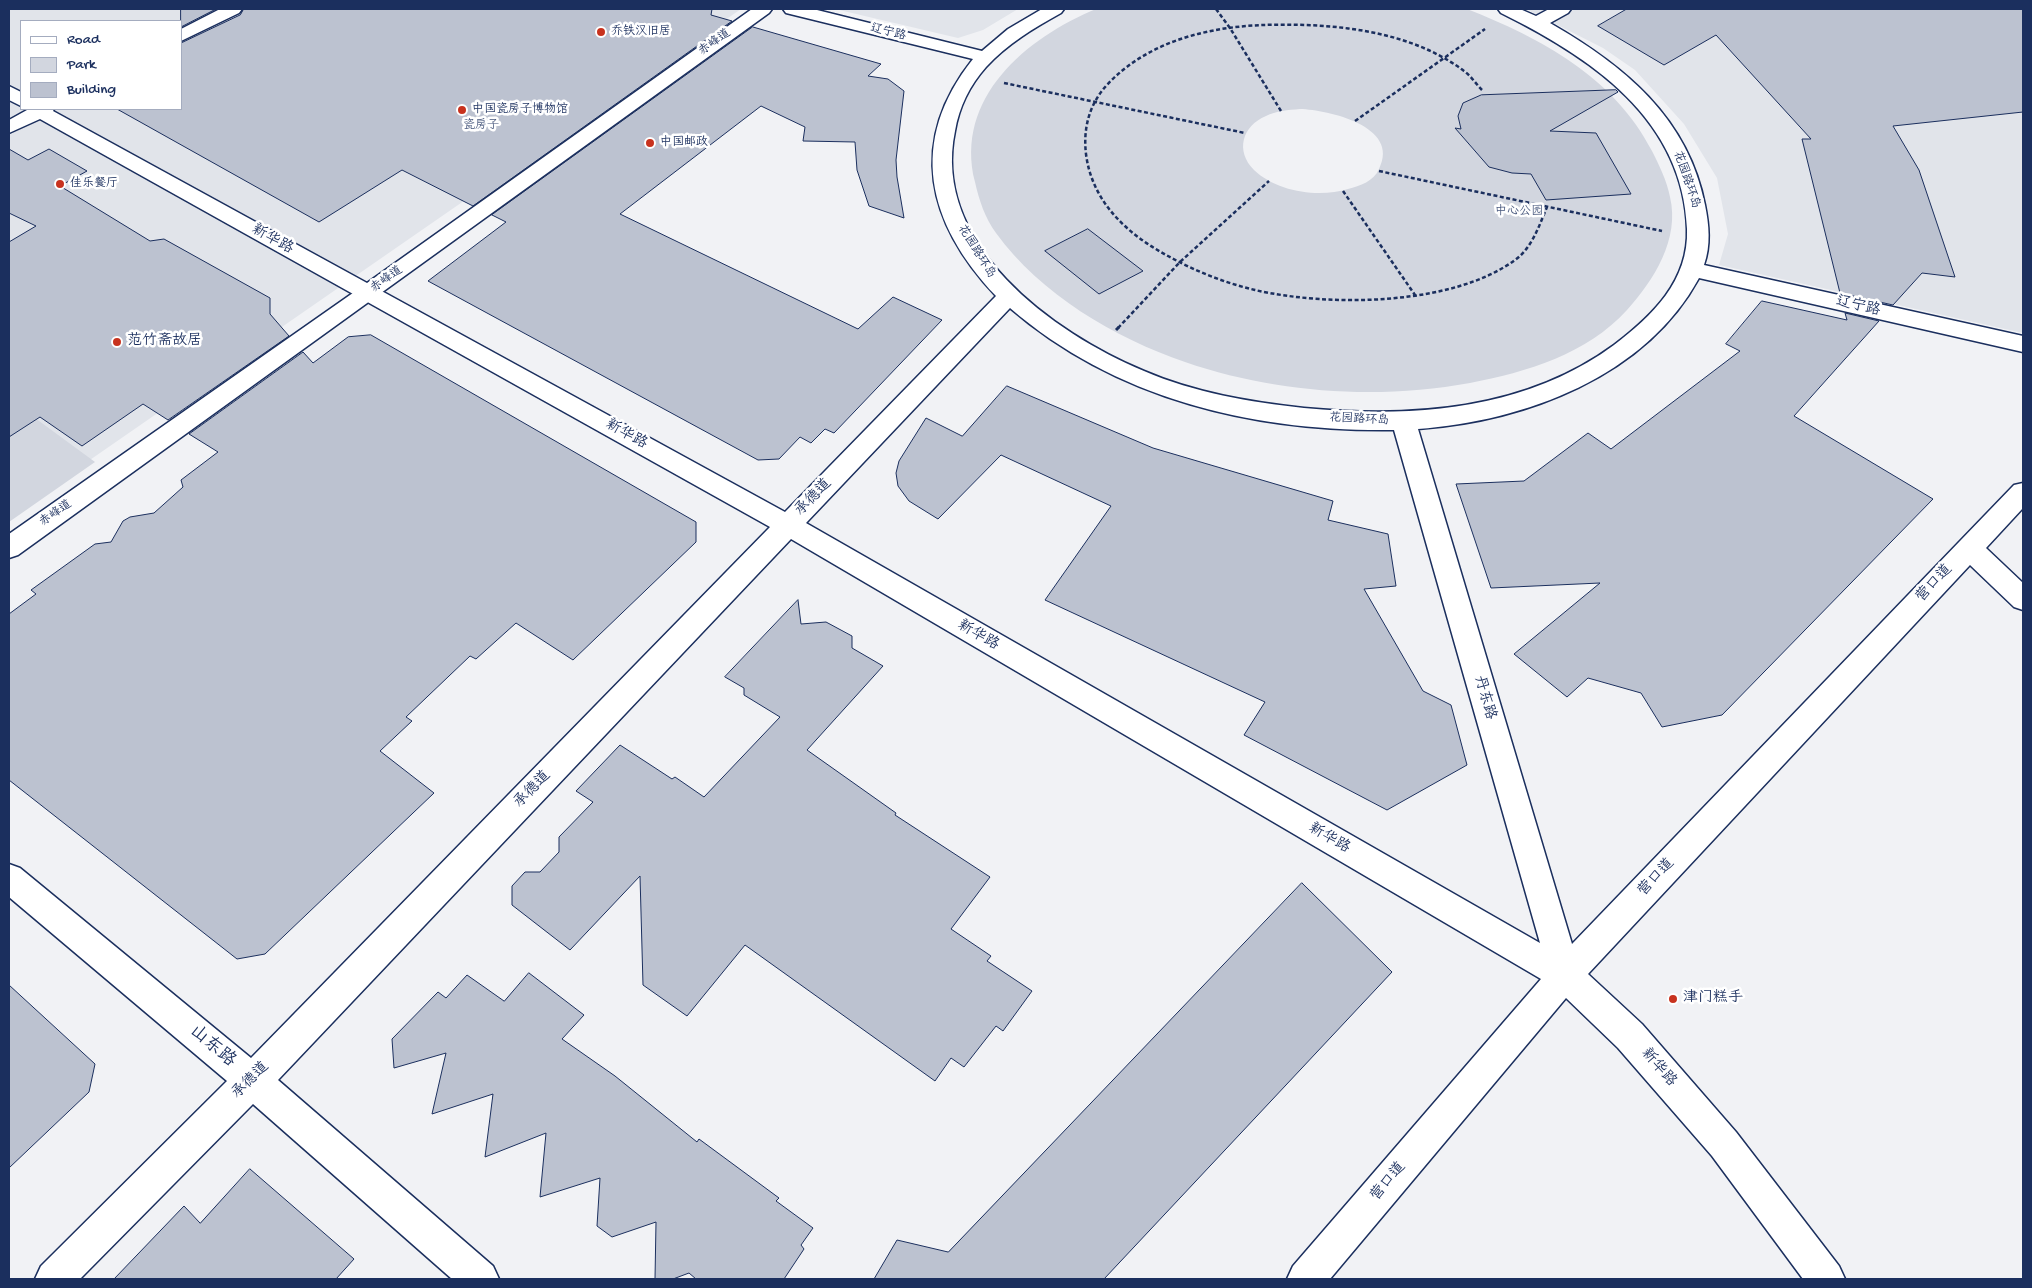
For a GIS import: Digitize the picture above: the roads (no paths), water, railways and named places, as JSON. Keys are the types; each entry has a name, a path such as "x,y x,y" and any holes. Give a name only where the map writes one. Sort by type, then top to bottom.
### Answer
{"street":[{"path":"182,35 233,9"},
{"name":"赤峰道","path":"9,548 763,9"},
{"name":"辽宁路","path":"792,9 985,57"},
{"name":"花园路环岛","path":"1055,9 1038,17 1007,38 985,57 957,92 949,111 941,154 942,183 948,204 986,273 1008,296 1064,339 1127,374 1154,385 1218,404 1279,414 1340,420 1404,422 1462,416 1513,403 1592,372 1615,357 1660,319 1675,303 1694,270 1700,239 1697,213 1686,174 1666,130 1638,95 1618,74 1590,53 1509,10"},
{"path":"1536,23 1562,9"},
{"path":"9,92 20,99"},
{"path":"9,127 40,110"},
{"name":"新华路","path":"40,110 788,525 1565,975 1630,1036 1724,1144 1826,1279"},
{"name":"辽宁路","path":"1694,270 2023,344"},
{"name":"承德道","path":"54,1279 288,1045 1008,296"},
{"name":"丹东路","path":"1404,422 1565,975"},
{"name":"营口道","path":"1306,1279 1565,975 2023,492"},
{"path":"1969,548 2023,600"},
{"name":"山东路","path":"9,878 252,1080 480,1279"}],"place":[{"name":"乔铁汉旧居","path":"601,32"},
{"name":"中国瓷房子博物馆","path":"462,110"},
{"name":"中国邮政","path":"650,143"},
{"name":"佳乐餐厅","path":"60,184"},
{"name":"范竹斋故居","path":"117,342"},
{"name":"津门糕手","path":"1673,999"}],"park label":[{"name":"瓷房子","path":"481,126"},
{"name":"中心公园","path":"1519,212"}]}
